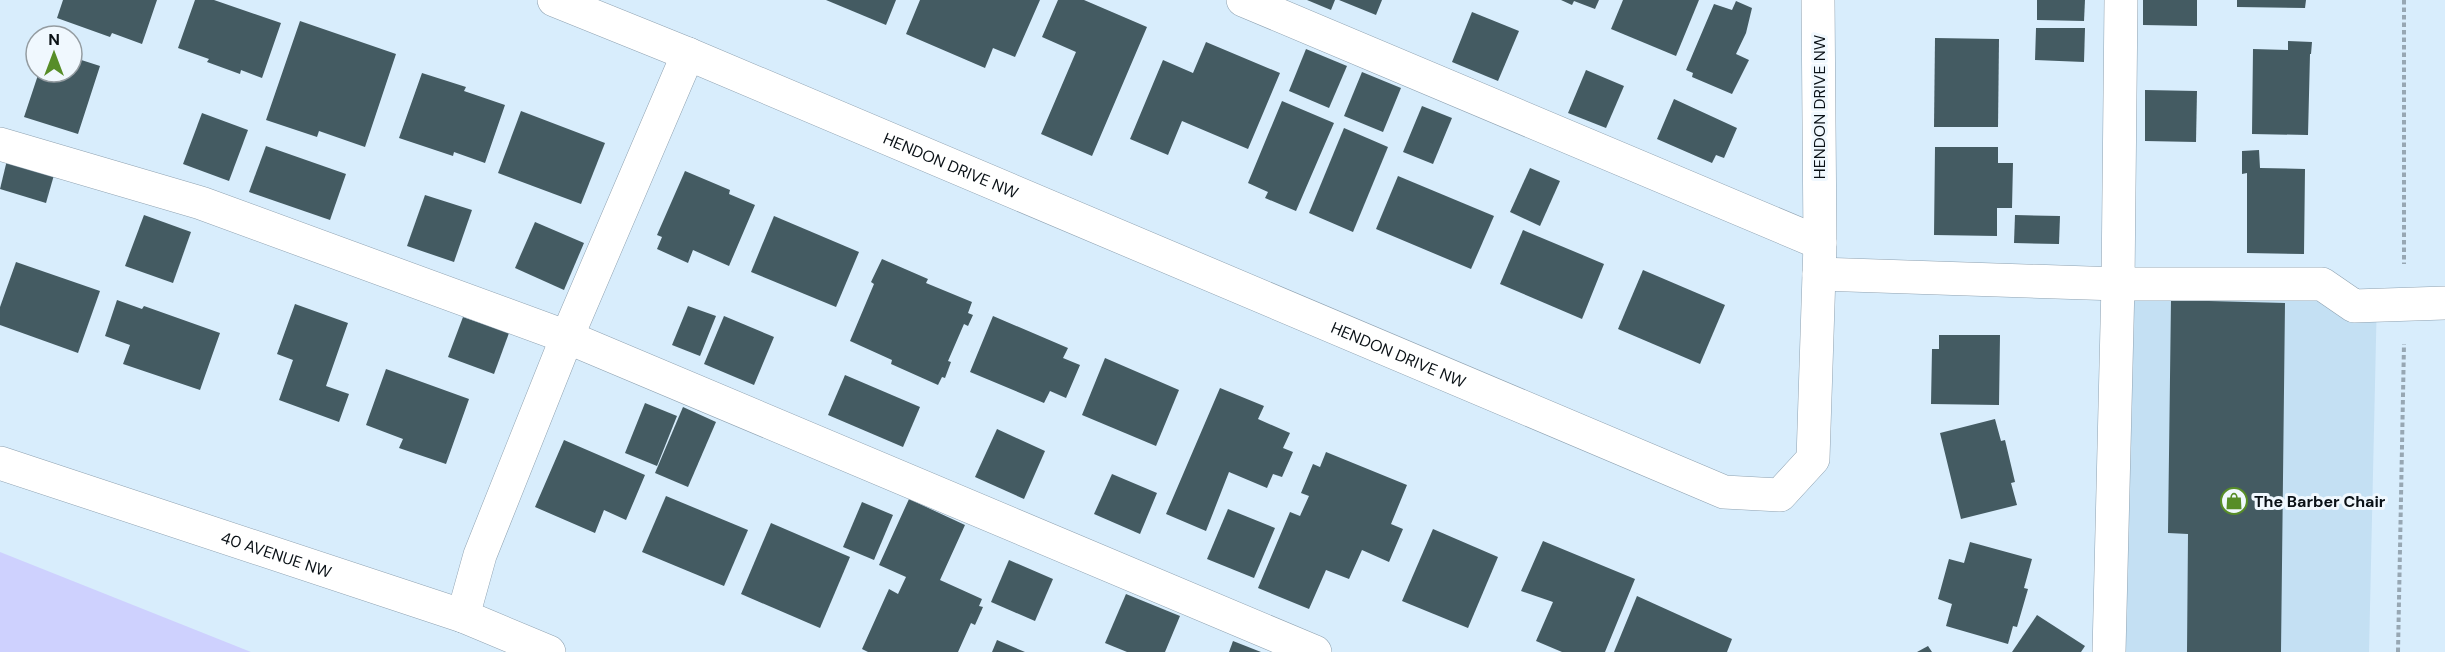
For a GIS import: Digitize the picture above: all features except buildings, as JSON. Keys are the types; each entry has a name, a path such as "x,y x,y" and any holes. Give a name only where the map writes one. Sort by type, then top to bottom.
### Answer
{"street":[{"name":"HENDON DRIVE NW","path":"554,0 688,54 1724,492 1780,495 1813,459 1820,258 1818,0"},
{"path":"1243,0 1820,258 2118,284 2322,285 2354,306 2445,303"},
{"path":"2109,652 2118,284 2121,0"},
{"path":"463,616 480,555 567,337 688,54"},
{"path":"0,144 201,203 567,337 1315,652"},
{"name":"40 AVENUE NW","path":"0,463 463,616 549,652"}],"shaded area":[{"path":"2124,292 2377,295 2369,652 2121,652"},
{"path":"0,552 251,652 0,652"}],"place":[{"name":"The Barber Chair","path":"2234,501"}]}
